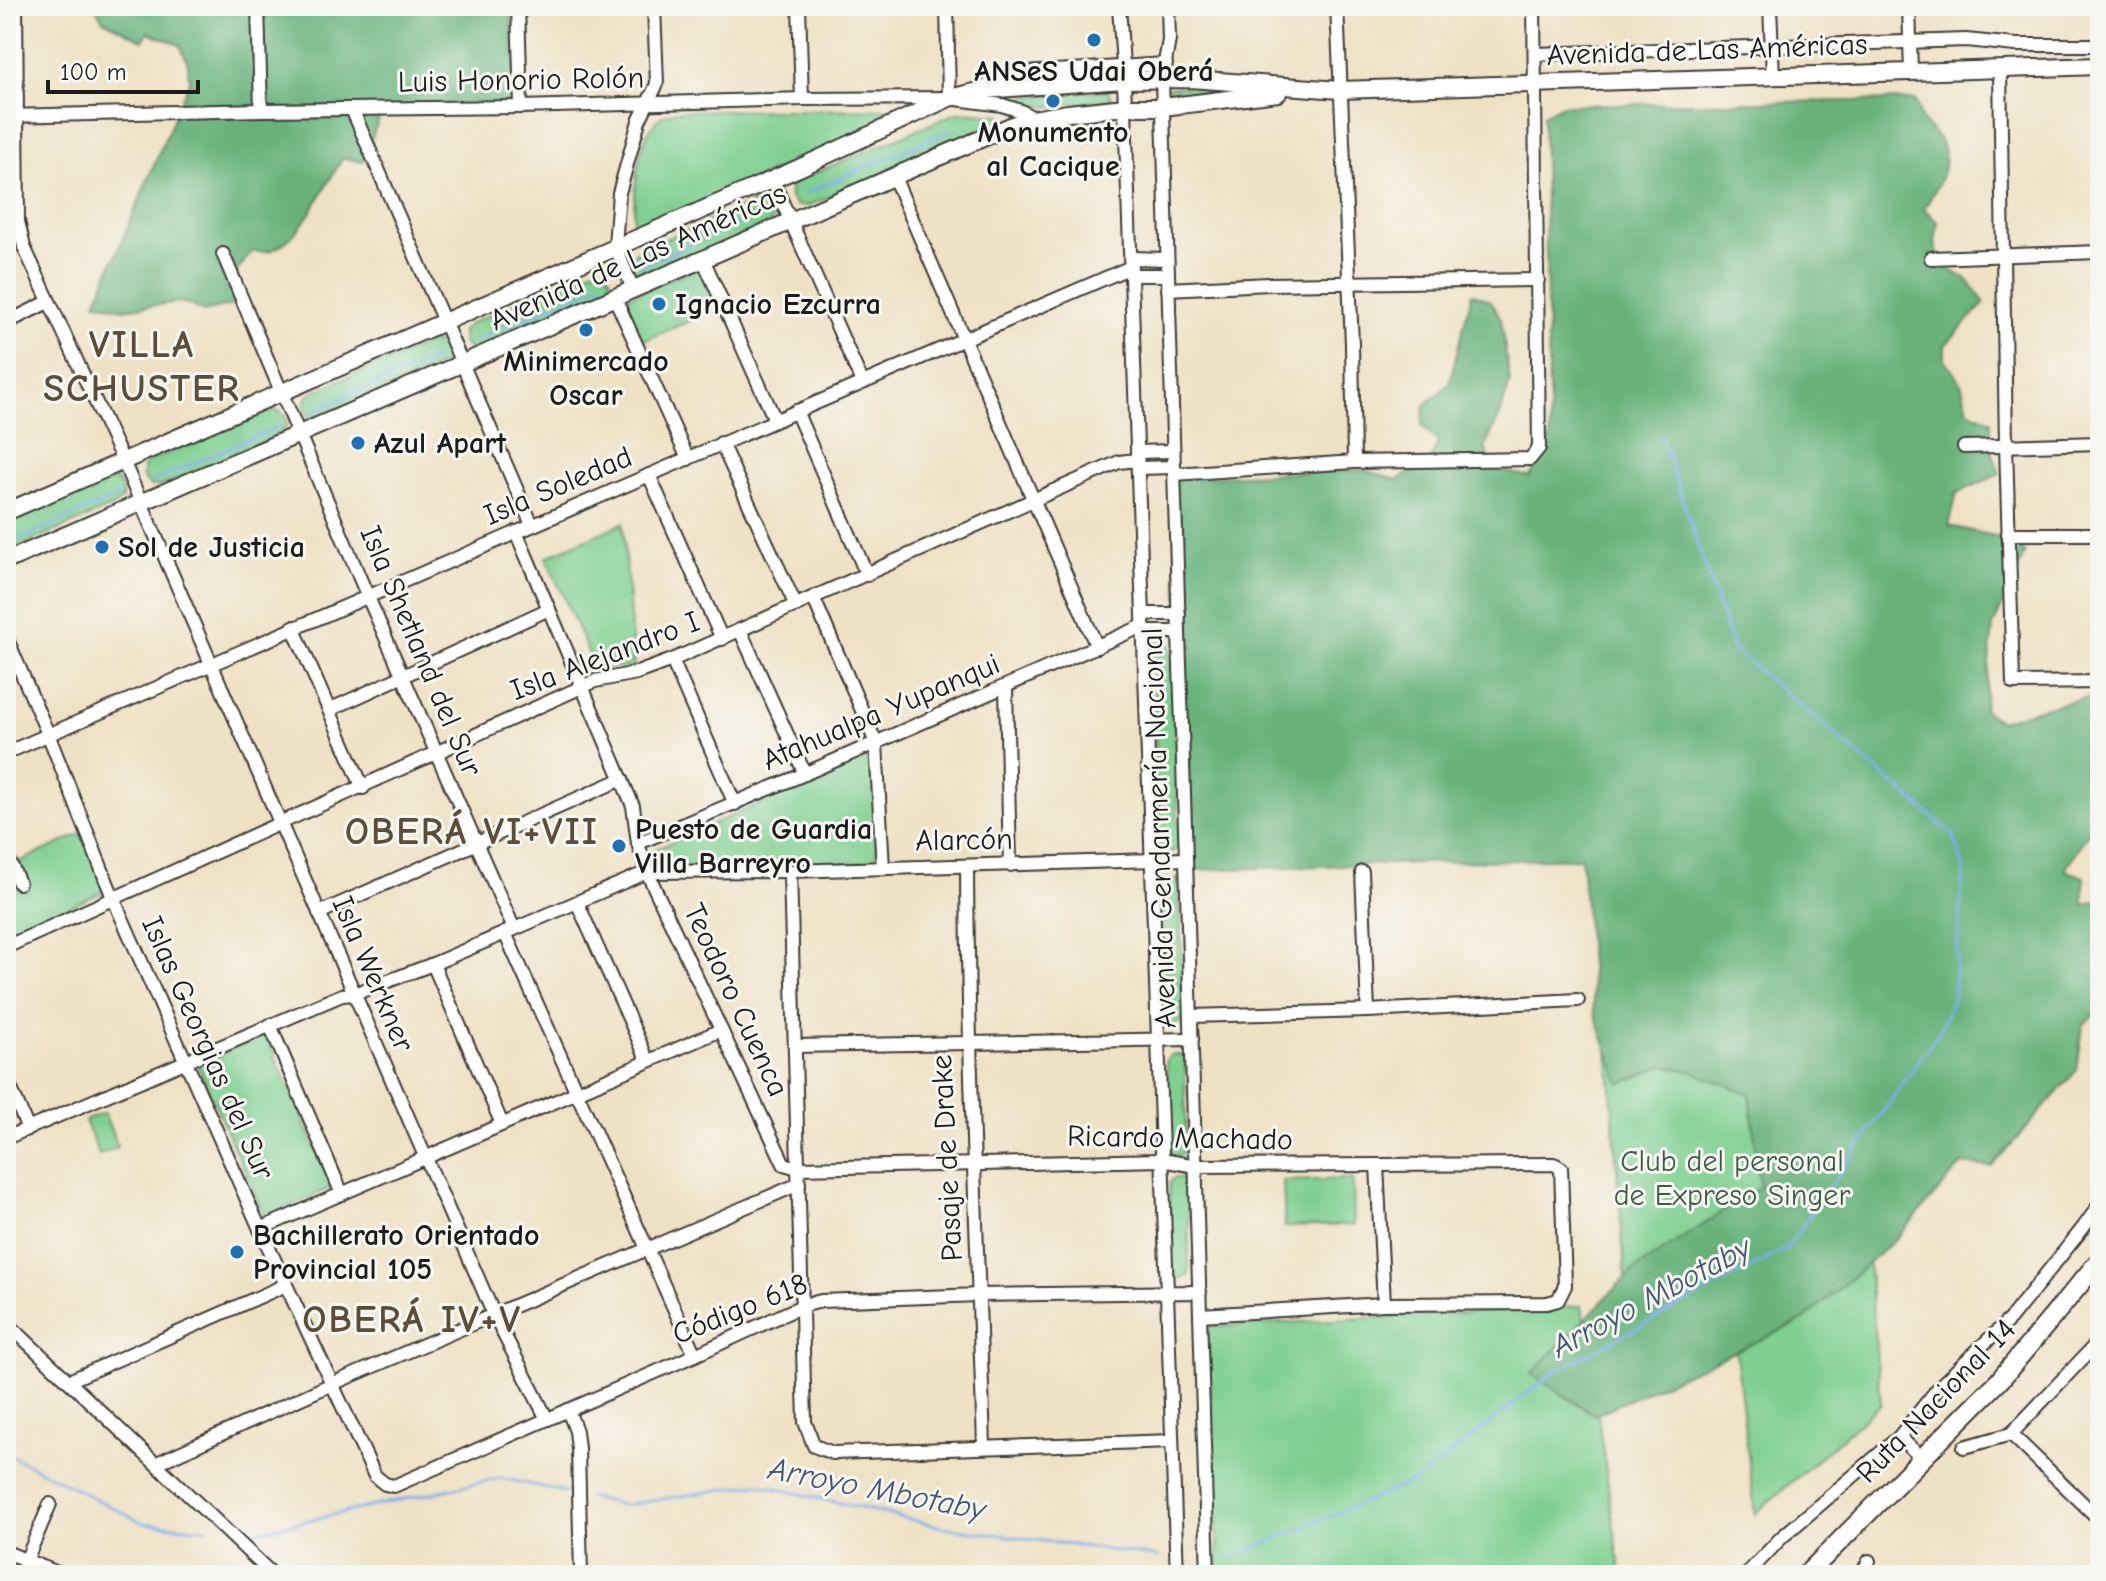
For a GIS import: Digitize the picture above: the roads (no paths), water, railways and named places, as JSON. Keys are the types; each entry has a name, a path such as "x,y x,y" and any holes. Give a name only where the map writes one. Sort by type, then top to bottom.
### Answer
{"highway":[{"name":"Ruta Nacional 14","path":"1806,1575 1999,1381 2100,1260"}],"main road":[{"name":"Avenida de Las Américas","path":"6,512 772,179 949,98 983,90 1123,73 1164,72 1227,81 1340,90 2100,66"},
{"name":"Avenida de Las Américas","path":"6,561 1033,118 1315,89"}],"street":[{"name":"Isla Werkner","path":"16,6 12,116 18,221 24,247 123,461 494,1315 547,1419"},
{"path":"258,6 261,110"},
{"path":"518,6 521,107"},
{"path":"633,289 615,246 624,171 639,121 657,84 654,6"},
{"path":"799,6 802,99"},
{"path":"947,6 949,98"},
{"name":"Avenida Gendarmería Nacional","path":"1119,6 1177,1575"},
{"name":"Avenida Gendarmería Nacional","path":"1168,6 1169,40 1163,107 1208,1575"},
{"path":"1337,6 1350,283 1348,463"},
{"path":"1137,460 1174,470 1530,459 1539,448 1541,435 1534,6"},
{"path":"1770,6 1773,77"},
{"path":"1909,6 1911,72"},
{"path":"1536,54 1966,40 2016,45 2100,45"},
{"path":"2000,69 2013,683 2100,682"},
{"path":"969,101 983,90"},
{"name":"Luis Honorio Rolón","path":"12,116 949,98 1002,105 1033,118"},
{"path":"352,109 532,525"},
{"path":"894,177 1097,647"},
{"path":"772,179 862,382"},
{"path":"1931,258 2100,252"},
{"name":"Isla Shetland del Sur","path":"223,254 477,845 575,1093 695,1355"},
{"path":"703,259 775,420"},
{"path":"1131,267 1167,259"},
{"path":"1131,267 1168,275"},
{"name":"Isla Soledad","path":"6,753 1131,267"},
{"path":"1168,289 1538,280"},
{"path":"615,298 688,459"},
{"path":"6,323 48,302"},
{"path":"796,411 867,575"},
{"path":"721,443 796,606"},
{"path":"1964,447 2100,443"},
{"path":"1137,460 1173,451"},
{"name":"Isla Alejandro I","path":"6,947 595,681 637,673 672,660 1119,462 1137,460"},
{"path":"649,475 722,639"},
{"name":"Teodoro Cuenca","path":"516,532 633,806 638,843 647,872 784,1164 798,1168"},
{"path":"2008,534 2100,534"},
{"path":"814,599 876,743 883,868"},
{"path":"329,710 549,609"},
{"path":"1143,624 1179,614"},
{"path":"1143,624 1179,632"},
{"name":"Atahualpa Yupanqui","path":"638,843 1006,687 1143,624"},
{"path":"293,627 363,788"},
{"path":"740,630 805,774"},
{"name":"Islas Georgias del Sur","path":"6,637 114,900 260,1229 375,1476"},
{"path":"672,660 735,804"},
{"path":"1006,687 1010,865"},
{"path":"319,913 622,779"},
{"path":"6,854 19,883"},
{"name":"Alarcón","path":"647,872 790,871 1186,859"},
{"name":"Pasaje de Drake","path":"967,866 968,1042 984,1447"},
{"path":"790,871 805,1422 814,1446 833,1453 1172,1441"},
{"path":"6,1138 342,995 354,994 433,964 647,872"},
{"path":"1362,872 1368,1011"},
{"path":"577,902 648,1061"},
{"path":"433,964 502,1124"},
{"path":"1191,1016 1578,1000"},
{"path":"270,1025 342,1194"},
{"path":"260,1229 721,1030"},
{"path":"795,1046 1192,1039"},
{"path":"6,1077 28,1129"},
{"name":"Ricardo Machado","path":"798,1168 1162,1160 1196,1166 1554,1164 1561,1168 1565,1286 1558,1300 1547,1303 1384,1304"},
{"path":"1200,1315 1384,1304 1377,1165"},
{"path":"157,1463 332,1384 799,1184"},
{"path":"1746,1575 1782,1537 1899,1437 1940,1386 2010,1319 2100,1204"},
{"path":"69,1381 286,1285"},
{"name":"Código 618","path":"375,1476 385,1484 394,1486 802,1306 821,1301 1200,1292"},
{"path":"7,1327 157,1463 273,1575"},
{"path":"1964,1447 2011,1434 2100,1340"},
{"path":"568,1410 576,1431 578,1449 581,1575"},
{"path":"2011,1434 2100,1520"},
{"path":"1899,1437 1922,1458"},
{"path":"20,1575 50,1504"},
{"path":"6,1552 62,1575"},
{"path":"1861,1575 1869,1561"}],"waterway":[{"path":"806,193 949,131"},
{"path":"639,266 756,217"},
{"path":"474,341 602,284"},
{"path":"313,411 437,358"},
{"path":"153,481 279,426"},
{"name":"Arroyo Mbotaby","path":"1230,1558 1417,1480 1556,1371 1786,1249 1941,1029 1953,997 1964,870 1954,835 1733,649 1661,436"},
{"path":"6,545 118,496"},
{"name":"Arroyo Mbotaby","path":"6,1453 143,1523 207,1529"},
{"name":"Arroyo Mbotaby","path":"250,1533 501,1478 569,1493"},
{"name":"Arroyo Mbotaby","path":"588,1497 624,1505 757,1484 943,1527 1159,1557"}],"place":[{"name":"ANSeS Udai Oberá","path":"1094,40"},
{"name":"Monumento al Cacique","path":"1053,101"},
{"name":"Ignacio Ezcurra","path":"659,304"},
{"name":"Minimercado Oscar","path":"586,330"},
{"name":"Azul Apart","path":"358,443"},
{"name":"Sol de Justicia","path":"102,547"},
{"name":"Puesto de Guardia Villa Barreyro","path":"619,846"},
{"name":"Bachillerato Orientado Provincial 105","path":"237,1252"}],"district":[{"name":"VILLA SCHUSTER","path":"142,367"},
{"name":"OBERÁ VI+VII","path":"472,832"},
{"name":"OBERÁ IV+V","path":"412,1320"}],"park label":[{"name":"Club del personal de Expreso Singer","path":"1732,1178"}]}
